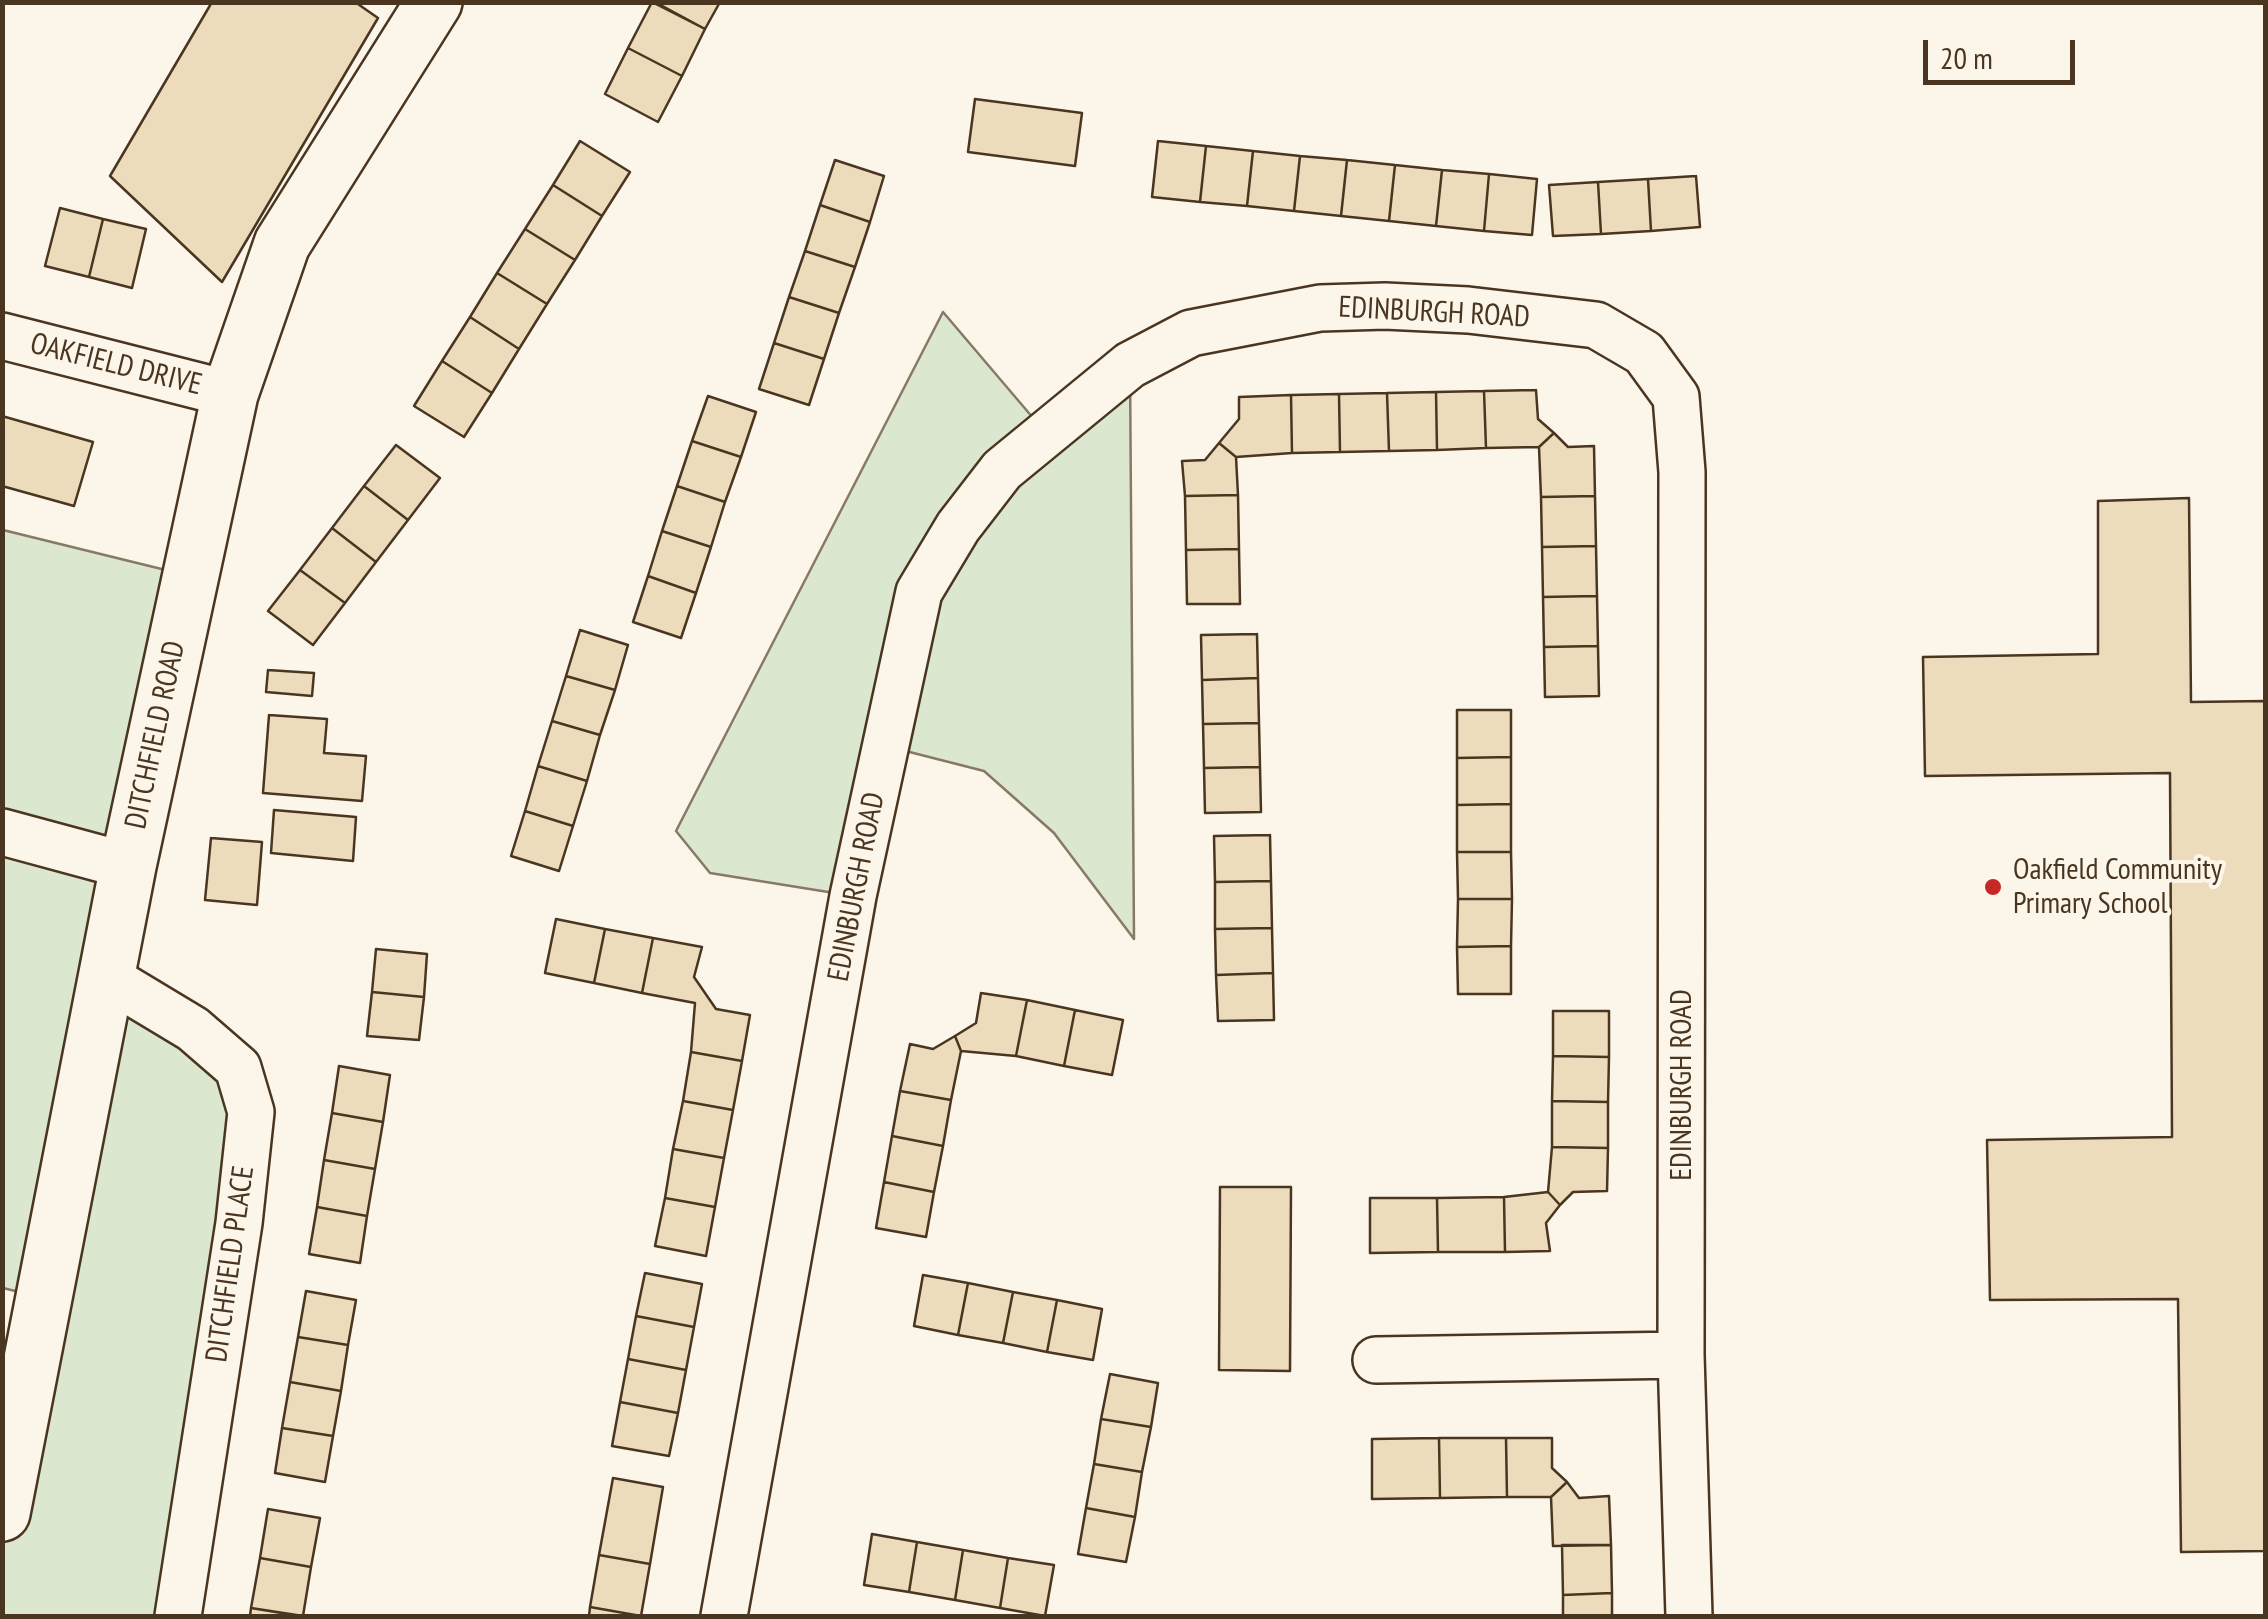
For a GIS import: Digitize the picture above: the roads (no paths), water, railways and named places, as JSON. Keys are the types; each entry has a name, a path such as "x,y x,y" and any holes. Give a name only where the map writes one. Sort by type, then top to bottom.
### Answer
{"street":[{"name":"DITCHFIELD ROAD","path":"2,1513 110,979 128,866 230,394 282,244 434,2"},
{"name":"EDINBURGH ROAD","path":"724,1616 853,896 919,592 958,527 1002,470 1130,366 1191,333 1320,308 1384,306 1468,310 1596,325 1644,353 1676,397 1682,472 1681,1355 1689,1616"},
{"name":"OAKFIELD DRIVE","path":"2,336 230,394"},
{"path":"2,832 128,866"},
{"name":"DITCHFIELD PLACE","path":"110,979 193,1029 238,1068 251,1112 239,1223 178,1616"},
{"path":"1376,1360 1681,1355"}],"place":[{"name":"Oakfield Community Primary School","path":"1993,887"}]}
